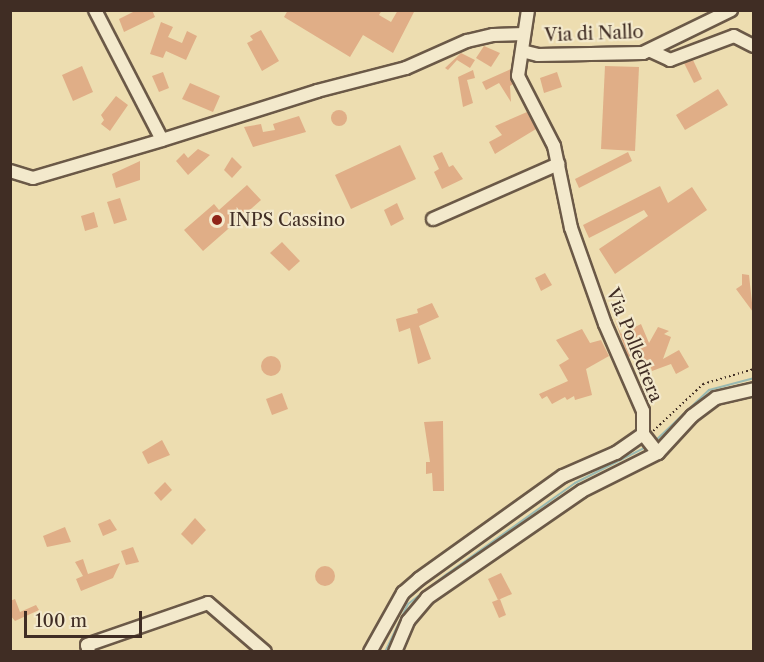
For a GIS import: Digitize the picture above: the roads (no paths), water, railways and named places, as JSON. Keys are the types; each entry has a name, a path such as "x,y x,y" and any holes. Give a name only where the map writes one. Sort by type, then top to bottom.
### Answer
{"street":[{"path":"95,10 162,140"},
{"name":"Via Polledrera","path":"528,10 518,76 522,88 545,126 558,164 571,228 602,316 643,411 645,436"},
{"name":"Via di Nallo","path":"522,51 538,55 651,51 731,10"},
{"path":"10,171 33,178 406,68 467,41 492,35 524,34"},
{"path":"651,51 670,60 734,36 753,46"},
{"path":"433,219 558,164"},
{"path":"395,651 408,621 427,598 582,491 657,452 692,416 716,398 753,389"},
{"path":"370,651 403,592 563,476 616,453 645,436 657,452"},
{"path":"89,651 87,645 208,603 265,651"}],"waterway":[{"path":"654,442 709,390 754,378"},
{"path":"385,652 408,604 575,483 646,447"}],"place":[{"name":"INPS Cassino","path":"217,220"}]}
